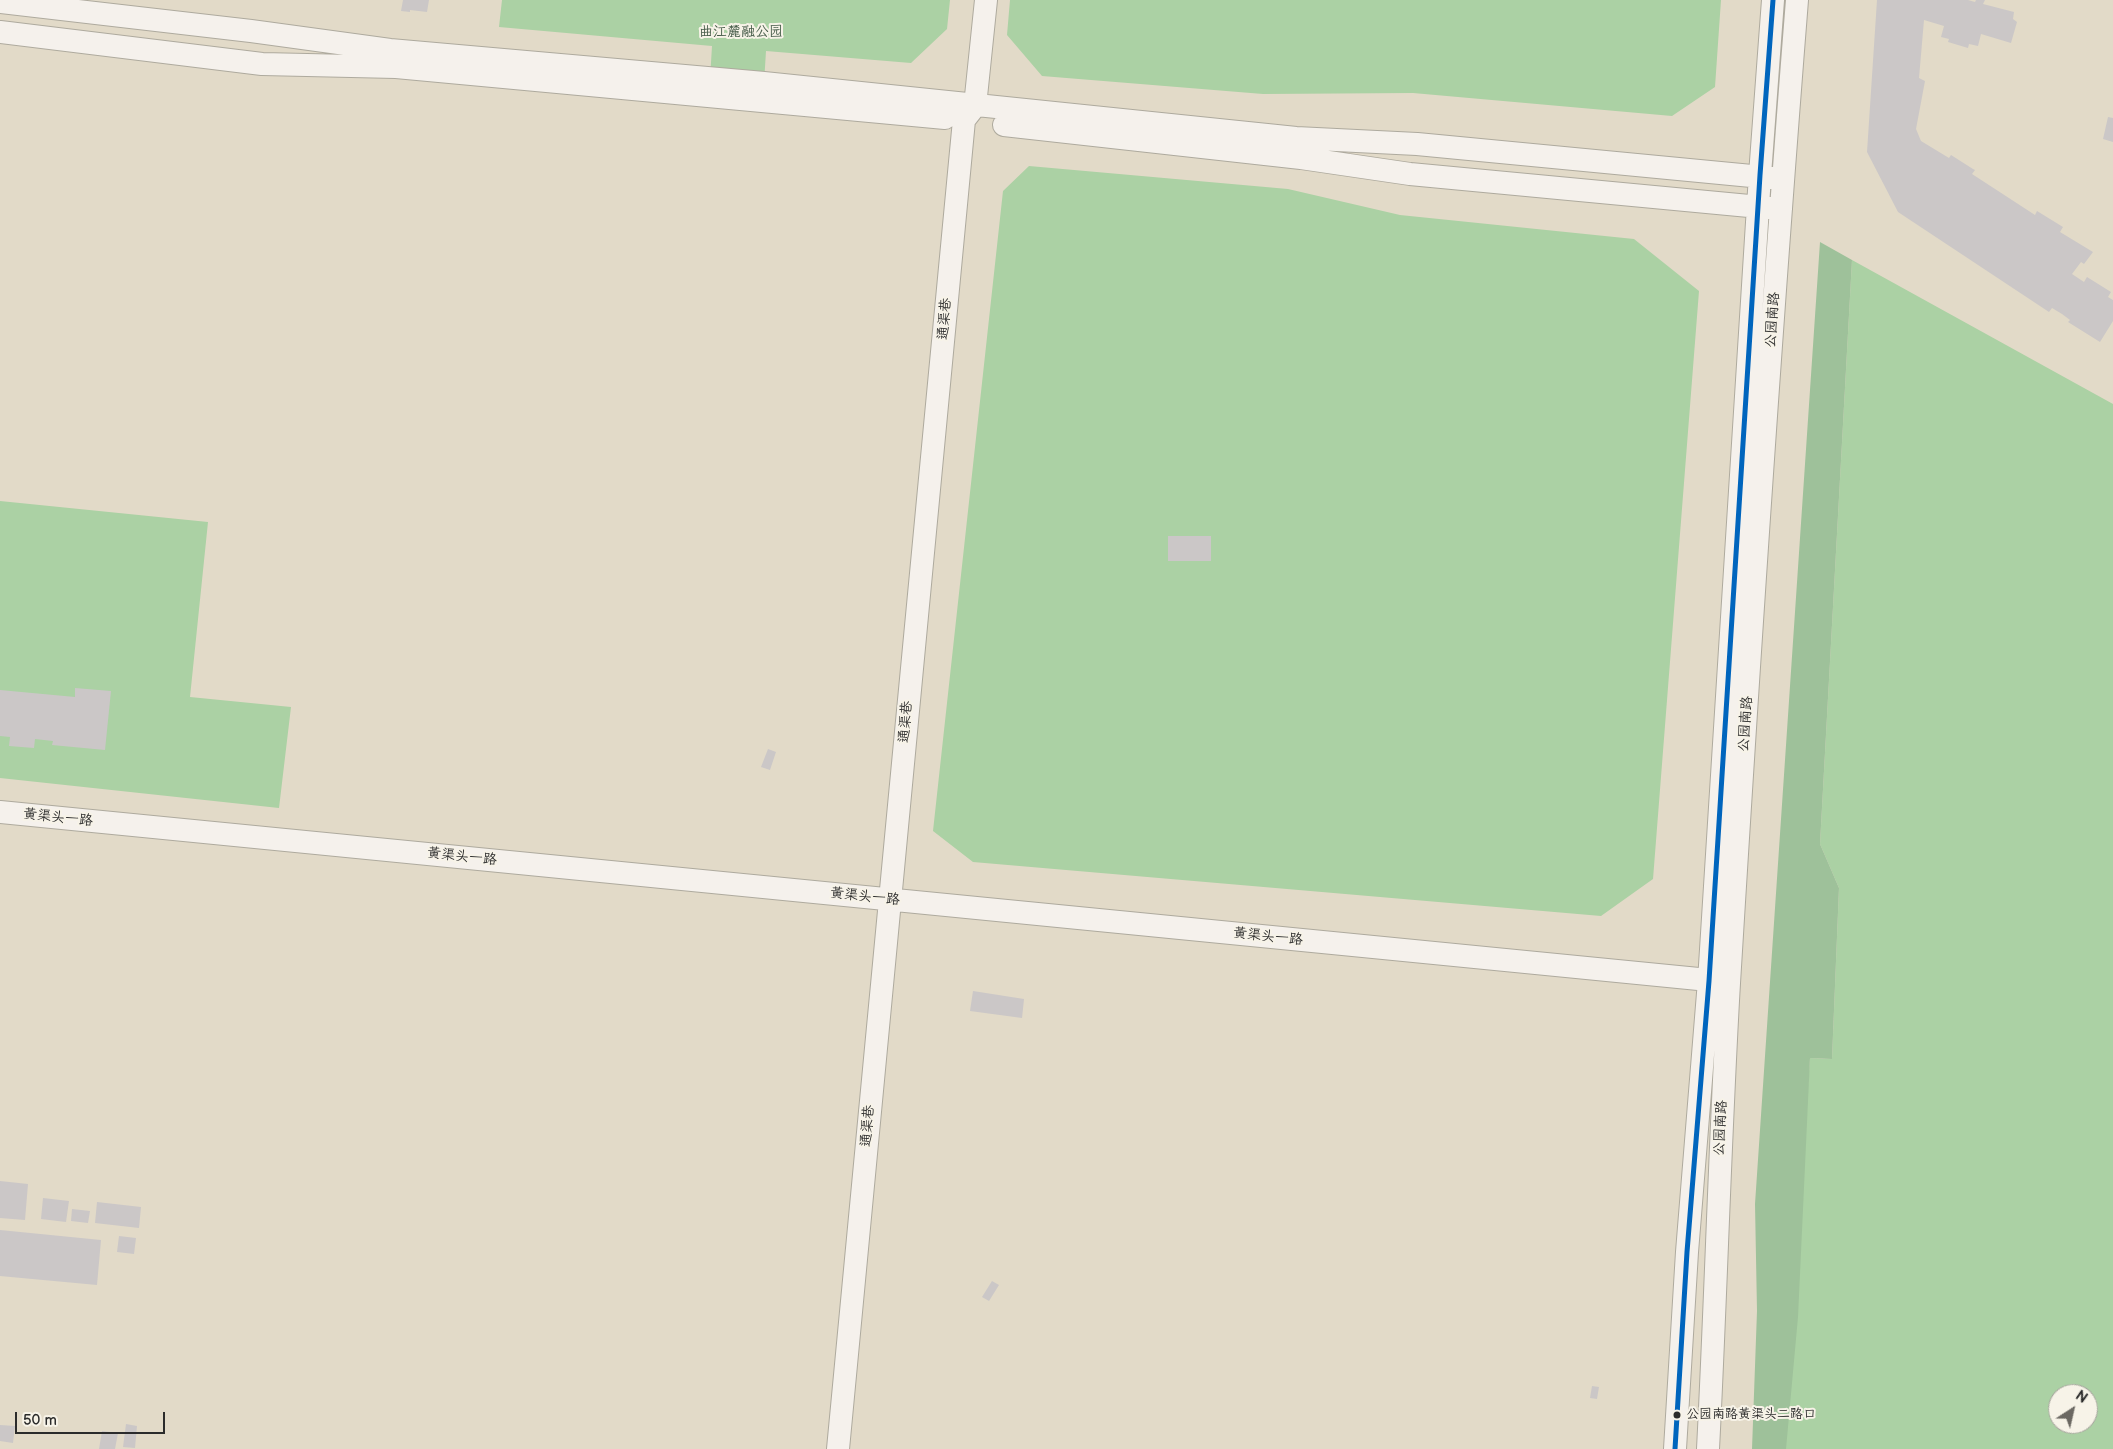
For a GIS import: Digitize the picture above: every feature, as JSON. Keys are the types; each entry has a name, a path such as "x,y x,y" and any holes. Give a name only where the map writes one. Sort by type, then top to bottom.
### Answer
{"street":[{"name":"通渠巷","path":"838,1449 890,900 969,113 986,0"},
{"name":"公园南路","path":"1708,1449 1716,1236 1719,982 1758,207 1774,0"},
{"name":"公园南路","path":"1675,1449 1687,1252 1719,982 1797,0"},
{"path":"0,2 251,31 390,50 764,83 1410,174 1781,209"},
{"path":"0,32 262,64 396,67 1296,138 1417,144 1760,175 1783,179"},
{"name":"黄渠头一路","path":"0,812 1719,982"}],"green space":[{"name":"曲江麓融公园","path":"502,0 950,0 947,29 911,63 766,51 764,83 710,79 712,46 499,27"},
{"path":"1010,0 1721,0 1715,87 1672,116 1413,93 1263,94 1042,76 1007,35"},
{"path":"1029,166 1288,189 1400,215 1634,239 1699,291 1653,879 1601,916 973,862 933,831 1003,191"},
{"path":"1820,242 1852,260 1820,844 1839,888 1832,1059 1810,1058 1798,1317 1786,1449 1752,1449 1757,1311 1755,1204"},
{"path":"1852,260 2113,404 2113,1449 1781,1449 1810,1058 1832,1059 1839,888 1820,844"},
{"path":"0,501 208,522 190,697 291,707 279,808 0,778"}],"building":[{"path":"403,0 429,0 427,12 401,11"},
{"path":"1877,0 1968,0 1975,2 1976,0 1985,0 1983,4 2014,12 2013,19 2017,22 2011,43 1981,34 1978,46 1969,44 1968,48 1948,42 1949,39 1941,37 1944,26 1924,20 1919,78 1925,81 1916,129 1921,141 1949,158 1951,155 1975,170 1972,174 2035,215 2037,211 2063,227 2060,232 2093,252 2084,264 2081,262 2072,274 2084,282 2087,277 2111,292 2108,297 2113,300 2113,321 2100,342 2068,322 2070,320 2062,314 2052,308 2049,312 1898,212 1867,152"},
{"path":"2108,117 2113,118 2113,142 2103,139"},
{"path":"1168,536 1211,536 1211,561 1168,561"},
{"path":"75,688 111,691 105,750 52,745 53,741 35,739 34,748 9,746 10,737 0,736 0,690 75,697"},
{"path":"768,749 776,752 770,770 761,767"},
{"path":"973,991 1024,999 1022,1018 970,1011"},
{"path":"0,1181 28,1184 25,1220 0,1218"},
{"path":"43,1198 69,1201 66,1222 41,1219"},
{"path":"97,1202 141,1207 139,1228 95,1223"},
{"path":"72,1209 90,1211 88,1223 71,1221"},
{"path":"0,1230 101,1240 97,1285 0,1276"},
{"path":"119,1236 136,1238 134,1254 117,1252"},
{"path":"992,1281 999,1285 989,1301 982,1297"},
{"path":"1592,1386 1599,1387 1597,1399 1590,1398"},
{"path":"126,1424 137,1426 135,1448 123,1447"},
{"path":"0,1425 15,1426 13,1443 0,1441"},
{"path":"102,1431 118,1433 115,1449 99,1449"}],"transit line":[{"path":"1675,1449 1687,1252 1709,981 1760,175 1773,0"}],"place":[{"name":"公园南路黄渠头二路口","path":"1677,1415"}]}
